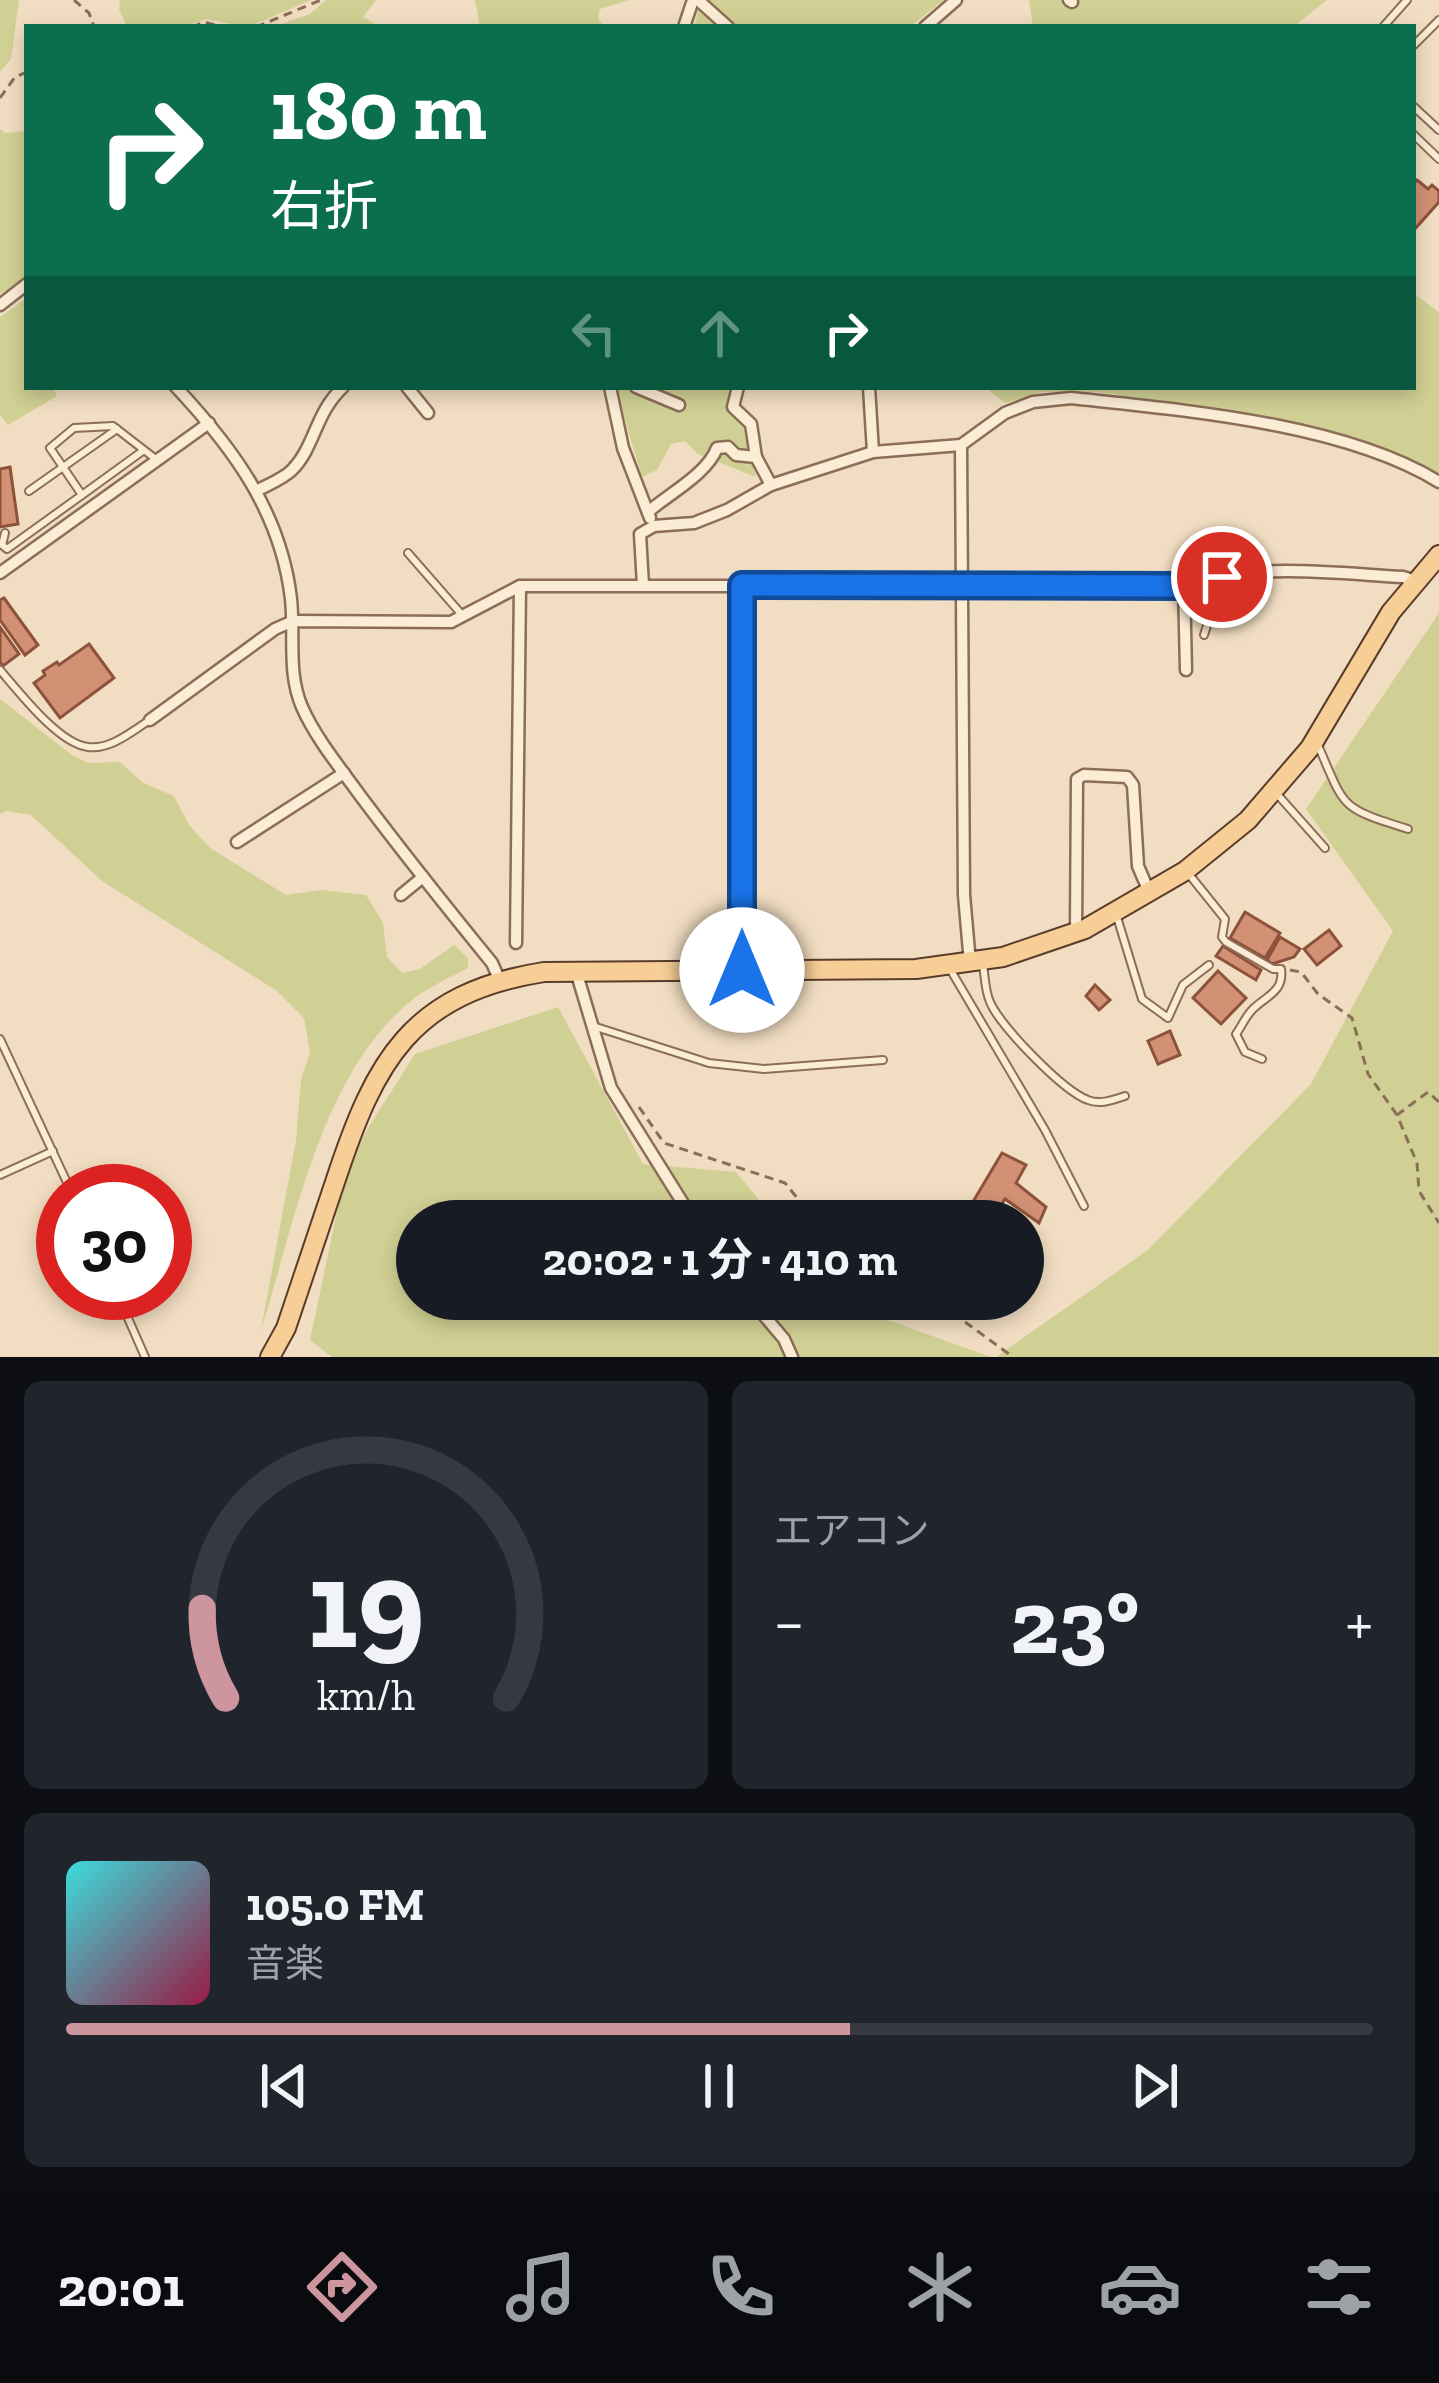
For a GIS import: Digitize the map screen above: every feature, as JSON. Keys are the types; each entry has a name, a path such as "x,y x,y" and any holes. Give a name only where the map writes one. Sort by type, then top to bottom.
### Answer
{"main road":[{"path":"270,1357 286,1328 354,1125 376,1075 416,1027 454,1000 500,981 576,970 949,966 1076,932 1185,871 1248,820 1315,740 1391,612 1438,560"}],"street":[{"path":"696,0 724,24"},
{"path":"928,24 956,0"},
{"path":"0,305 24,286"},
{"path":"179,390 258,490 279,538 293,621 291,667 304,713 344,773 492,963 500,981"},
{"path":"258,490 290,472 305,452 318,417 340,390"},
{"path":"409,390 428,413"},
{"path":"611,390 623,448 654,526"},
{"path":"642,390 679,405"},
{"path":"737,390 733,406 751,424 756,457 771,485"},
{"path":"869,390 873,452"},
{"path":"644,585 640,534 654,526 694,523 771,485 873,452 961,445 1005,413 1034,402 1071,398 1297,430 1363,450 1439,482"},
{"path":"0,573 209,423"},
{"path":"961,445 964,895 976,962"},
{"path":"648,512 687,479 703,472 717,448 756,457"},
{"path":"150,719 293,621 451,622 520,586 1184,586 1286,570 1416,581"},
{"path":"742,585 742,970"},
{"path":"516,943 520,586"},
{"path":"1184,586 1186,670"},
{"path":"237,842 344,773"},
{"path":"1076,932 1077,779 1084,775 1127,777 1132,784 1138,866 1150,893"},
{"path":"401,895 423,877"},
{"path":"576,970 611,1088 681,1200"},
{"path":"768,1320 793,1357"}],"lane":[{"path":"1386,24 1407,0"},
{"path":"1416,43 1439,20"},
{"path":"1436,127 1439,117"},
{"path":"1416,137 1439,159"},
{"path":"82,495 50,448 74,428 117,429 157,460"},
{"path":"29,491 117,429"},
{"path":"4,533 2,544 7,549 144,450"},
{"path":"408,553 463,616"},
{"path":"1204,635 1222,577"},
{"path":"0,670 67,739 88,747 114,743 150,719"},
{"path":"1315,740 1343,802 1360,814 1408,829"},
{"path":"1274,791 1325,848"},
{"path":"1185,871 1225,919 1222,937 1226,942 1281,969 1283,978 1276,992 1250,1011 1236,1034 1245,1052 1262,1059"},
{"path":"1116,913 1142,1000 1168,1018 1183,985 1209,965"},
{"path":"976,962 998,1016 1061,1083 1089,1101 1125,1096"},
{"path":"949,966 1084,1205"},
{"path":"592,1025 709,1063 764,1069 883,1060"},
{"path":"0,1039 59,1164"},
{"path":"0,1175 53,1151"},
{"path":"129,1320 145,1357"}],"path":[{"path":"74,0 89,13 93,24"},
{"path":"263,24 321,0"},
{"path":"0,98 15,77 24,73"},
{"path":"1281,969 1301,972 1318,994 1352,1018 1368,1073 1397,1115 1417,1163 1419,1191 1439,1223"},
{"path":"1397,1115 1428,1092 1439,1102"},
{"path":"638,1106 664,1143 785,1183 799,1200"},
{"path":"962,1320 1013,1357"}],"green space":[{"path":"0,0 19,0 11,59 0,72"},
{"path":"120,0 311,0 255,24 206,19 192,24 126,24"},
{"path":"326,0 376,0 363,17 375,24 282,24 310,14"},
{"path":"475,0 630,0 600,9 602,24 479,24"},
{"path":"699,0 944,0 913,24 696,22"},
{"path":"1029,0 1327,0 1297,24 1033,24"},
{"path":"0,129 24,131 24,280 0,294"},
{"path":"1416,295 1439,312 1439,473 1320,428 1263,416 1098,392 1042,392 1005,403 989,390 1416,390"},
{"path":"24,300 24,390 54,390 57,396 8,425 0,415 0,317"},
{"path":"616,390 730,390 727,406 745,426 756,477 698,454 685,441 671,444 657,470 642,477"},
{"path":"1439,613 1439,1357 996,1357 1148,1250 1311,1084 1393,931 1306,809"},
{"path":"0,699 72,755 88,763 120,762 143,783 174,796 189,825 210,848 286,895 321,890 366,895 383,923 387,957 402,973 420,969 454,945 468,958 468,968 412,1000 355,1067 315,1152 261,1330 296,1140 301,1080 310,1053 304,1018 277,991 102,881 31,815 0,814"},
{"path":"558,1007 643,1164 736,1172 759,1200 396,1200 396,1320 888,1320 991,1357 332,1357 310,1340 348,1160 415,1054"}],"building":[{"path":"1416,181 1439,191 1439,202 1416,228"},
{"path":"10,467 18,524 0,527 0,469"},
{"path":"4,598 38,645 25,655 0,620"},
{"path":"0,627 19,654 3,666 0,662"},
{"path":"89,644 114,678 60,718 34,683 45,675 43,671"},
{"path":"1245,912 1280,933 1265,958 1230,938"},
{"path":"1329,930 1341,946 1317,965 1304,949"},
{"path":"1280,937 1300,949 1294,957 1272,964 1267,960"},
{"path":"1223,946 1261,970 1256,980 1216,956"},
{"path":"1218,971 1246,998 1221,1024 1193,998"},
{"path":"1095,985 1110,1000 1099,1010 1086,996"},
{"path":"1170,1031 1180,1055 1158,1064 1148,1041"},
{"path":"1002,1153 1026,1165 1016,1183 1037,1200 1005,1199 974,1200"}],"route":[{"path":"742,970 742,585 1184,586 1222,577"}]}
